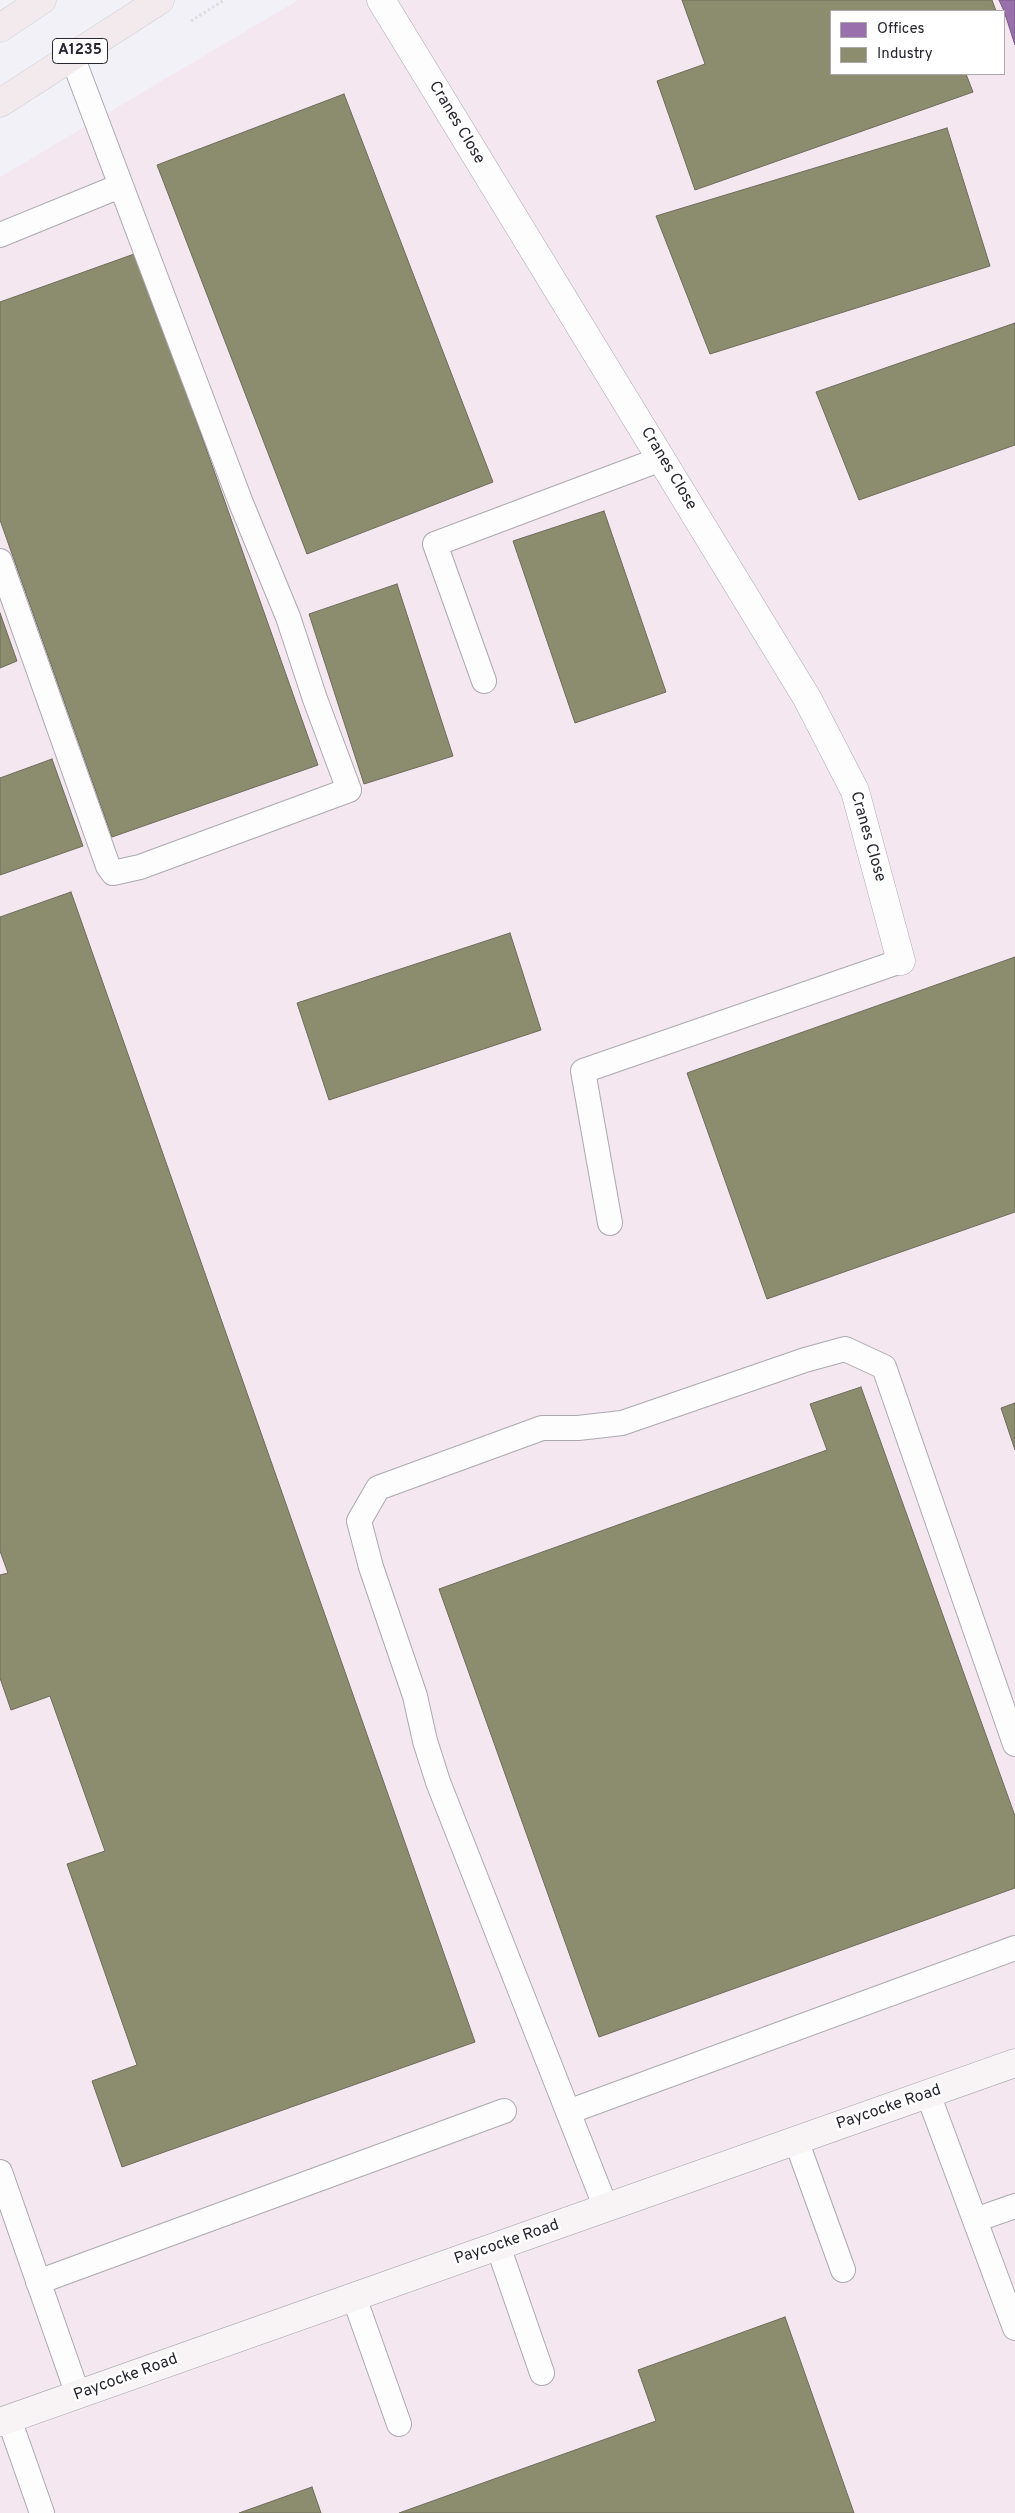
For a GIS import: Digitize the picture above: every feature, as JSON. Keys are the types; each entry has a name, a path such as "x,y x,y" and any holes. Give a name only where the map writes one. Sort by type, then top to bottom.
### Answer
{"main road":[{"path":"0,28 42,0"},
{"name":"A1235","path":"0,103 160,0"}],"street":[{"name":"Cranes Close","path":"381,0 807,698 855,791 901,961"},
{"name":"Paycocke Road","path":"4,2421 1015,2063"}],"lane":[{"path":"0,562 104,857 113,873 140,867 349,790 315,699 288,617 241,503 72,56"},
{"path":"0,235 120,186"},
{"path":"484,681 435,544 661,458"},
{"path":"610,1223 583,1071 901,961"},
{"path":"606,2208 438,1782 425,1741 415,1696 371,1567 359,1521 378,1488 542,1428 578,1428 622,1424 805,1360 845,1349 884,1367 1015,1744"},
{"path":"568,2112 1015,1948"},
{"path":"928,2094 1015,2328"},
{"path":"38,2282 504,2111"},
{"path":"796,2140 843,2270"},
{"path":"0,2172 78,2395"},
{"path":"975,2220 1015,2206"},
{"path":"498,2246 542,2373"},
{"path":"354,2297 399,2424"},
{"path":"4,2421 42,2513"}],"shaded area":[{"path":"298,0 1015,0 1015,2513 0,2513 0,177"}],"building: Offices":[{"path":"999,0 1015,0 1015,45 1005,10"}],"building: Industry":[{"path":"682,0 992,0 996,10 830,10 830,75 966,75 973,92 695,190 657,81 705,64"},
{"path":"344,94 493,482 307,554 157,165"},
{"path":"947,128 990,266 710,354 656,216"},
{"path":"137,253 318,765 112,837 0,520 0,302"},
{"path":"1015,323 1015,445 859,500 816,392"},
{"path":"604,511 666,692 575,723 513,541"},
{"path":"397,584 453,756 364,784 309,614"},
{"path":"0,613 17,661 0,668"},
{"path":"52,759 83,846 0,875 0,778"},
{"path":"71,892 475,2042 122,2167 92,2081 137,2065 67,1864 105,1851 50,1696 11,1710 0,1678 0,1575 8,1573 0,1551 0,917"},
{"path":"510,933 541,1030 329,1100 297,1003"},
{"path":"1015,957 1015,1212 767,1299 687,1073"},
{"path":"861,1387 1015,1816 1015,1888 599,2037 439,1589 827,1450 810,1404"},
{"path":"1015,1403 1015,1450 1001,1408"},
{"path":"785,2317 854,2513 399,2513 656,2421 638,2370"},
{"path":"312,2487 321,2513 239,2513"}]}
